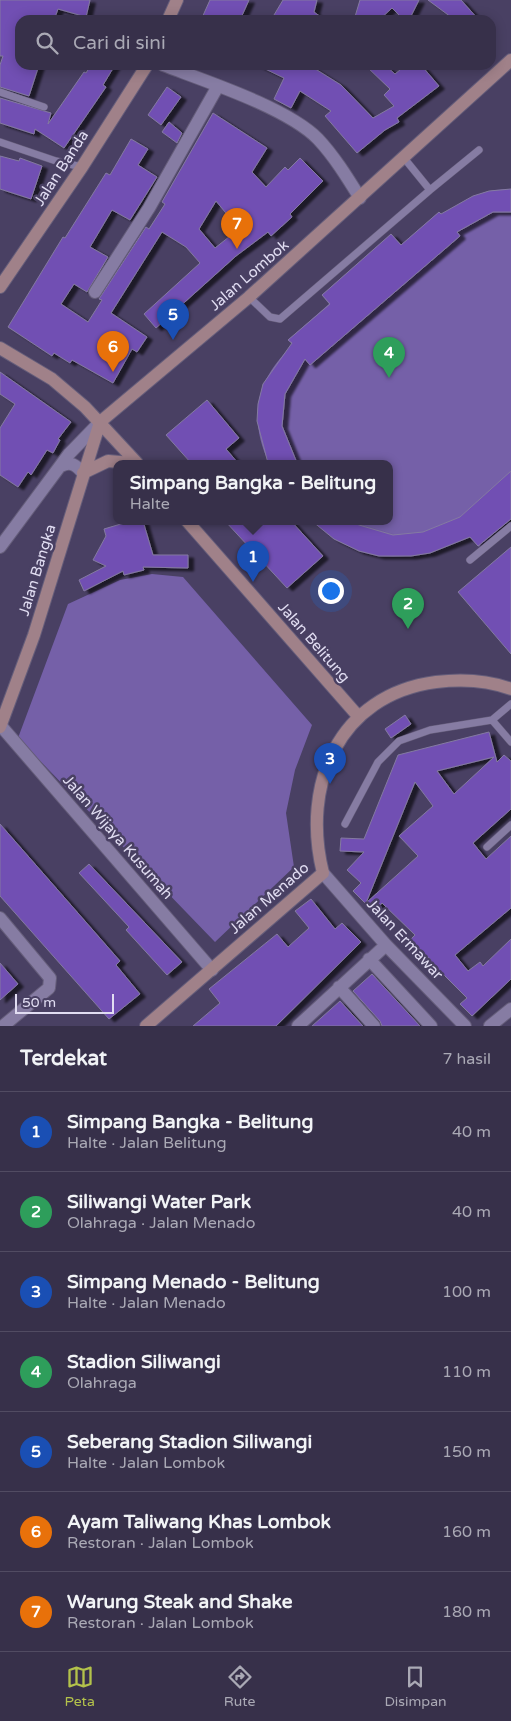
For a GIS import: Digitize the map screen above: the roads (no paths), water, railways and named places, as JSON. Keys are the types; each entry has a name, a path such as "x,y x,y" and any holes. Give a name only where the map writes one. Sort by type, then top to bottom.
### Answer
{"street":[{"path":"170,15 176,0"},
{"name":"Jalan Lombok","path":"0,546 82,439 249,297 511,60"},
{"name":"Jalan Banda","path":"0,287 82,168 144,70"},
{"path":"177,70 218,86 293,121 316,137 335,159 360,198"},
{"path":"95,292 150,208 218,86"},
{"path":"0,348 52,379 100,422 134,460"},
{"name":"Jalan Bangka","path":"0,726 34,635 100,422"},
{"path":"61,466 67,463 72,464 83,473 108,461 113,461"},
{"name":"Jalan Belitung","path":"191,525 358,716"},
{"name":"Jalan Menado","path":"146,1026 323,874 315,832 319,790 334,751 358,716 379,702 402,691 426,684 452,680 477,681 511,689"},
{"name":"Jalan Wijaya Kusumah","path":"0,726 212,970"},
{"name":"Jalan Ermawar","path":"323,874 386,945 464,1026"},
{"path":"0,918 5,932 50,978 49,988 3,1026"},
{"path":"298,1026 386,945"},
{"path":"369,959 430,1026"},
{"path":"339,987 374,1026"},
{"path":"490,1026 511,1009"}],"lane":[{"path":"0,92 44,107"},
{"path":"0,142 82,168"},
{"path":"249,297 270,317 280,319 479,150"},
{"path":"404,158 430,190"},
{"path":"470,560 511,526"},
{"path":"346,824 378,762 399,741 430,730 492,720 511,704"},
{"path":"492,720 511,742"},
{"path":"487,847 511,826"}],"place":[{"name":"Warung Steak and Shake","path":"237,249"},
{"name":"Seberang Stadion Siliwangi","path":"173,340"},
{"name":"Ayam Taliwang Khas Lombok","path":"113,372"},
{"name":"Stadion Siliwangi","path":"389,378"},
{"name":"Simpang Bangka - Belitung","path":"253,582"},
{"name":"Siliwangi Water Park","path":"408,629"},
{"name":"Simpang Menado - Belitung","path":"330,784"}]}
